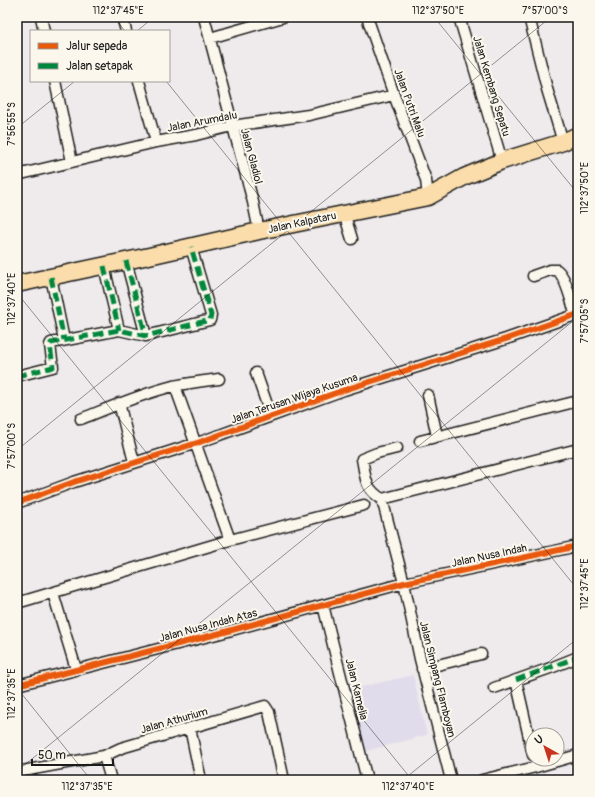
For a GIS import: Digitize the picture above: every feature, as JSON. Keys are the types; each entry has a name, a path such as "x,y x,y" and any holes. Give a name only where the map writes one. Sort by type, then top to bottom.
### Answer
{"main road":[{"name":"Jalan Kalpataru","path":"17,284 258,231 428,197 464,177 578,135"}],"street":[{"path":"41,17 44,30"},
{"path":"122,17 126,30"},
{"name":"Jalan Gladiol","path":"204,17 252,202 258,231"},
{"path":"210,38 283,17"},
{"name":"Jalan Putri Malu","path":"367,17 426,180 428,197"},
{"name":"Jalan Kembang Sepatu","path":"459,17 502,162"},
{"path":"529,17 562,142"},
{"path":"55,82 72,162"},
{"path":"139,82 156,142"},
{"name":"Jalan Arumdalu","path":"17,175 156,142 196,135 232,126 309,115 394,95"},
{"path":"344,213 352,239"},
{"path":"17,376 53,367 50,343 119,330 146,336 210,320 211,315 190,247"},
{"path":"126,261 146,336"},
{"path":"104,266 119,330"},
{"path":"533,276 550,270 559,271 577,314"},
{"path":"52,277 64,340"},
{"name":"Jalan Terusan Wijaya Kusuma","path":"17,503 74,482 195,443 344,390 506,339 577,314"},
{"path":"256,373 271,416"},
{"path":"81,419 137,396 175,386 219,379"},
{"path":"175,386 230,540"},
{"path":"428,396 437,436"},
{"path":"420,441 578,401"},
{"path":"119,403 134,462"},
{"path":"397,448 377,453 362,459 367,484 373,493 382,499 578,448"},
{"name":"Jalan Simpang Flamboyan","path":"382,499 404,583 422,669 451,780"},
{"path":"17,603 230,540 364,505"},
{"name":"Jalan Nusa Indah","path":"404,583 578,546"},
{"name":"Jalan Nusa Indah Atas","path":"17,684 221,632 404,583"},
{"path":"53,593 76,669"},
{"name":"Jalan Kamelia","path":"323,605 367,780"},
{"path":"422,669 481,654"},
{"path":"494,688 578,657"},
{"path":"516,680 527,727"},
{"name":"Jalan Athurium","path":"17,772 104,756 121,748 266,707 269,712 284,780"},
{"path":"190,728 201,780"},
{"path":"565,757 578,755"},
{"path":"104,756 111,780"},
{"path":"482,780 525,766"}],"shaded area":[{"path":"413,675 427,735 363,752 348,690"}],"marked path":[{"path":"17,376 53,367 51,343 119,330 146,336 210,320 211,315 191,247"},
{"path":"126,261 146,336"},
{"path":"104,266 119,330"},
{"path":"51,277 64,340"},
{"path":"516,680 578,657"}],"cycle path":[{"path":"17,503 74,482 200,442 344,390 506,339 578,314"},
{"path":"17,685 221,633 404,583 578,546"}]}
